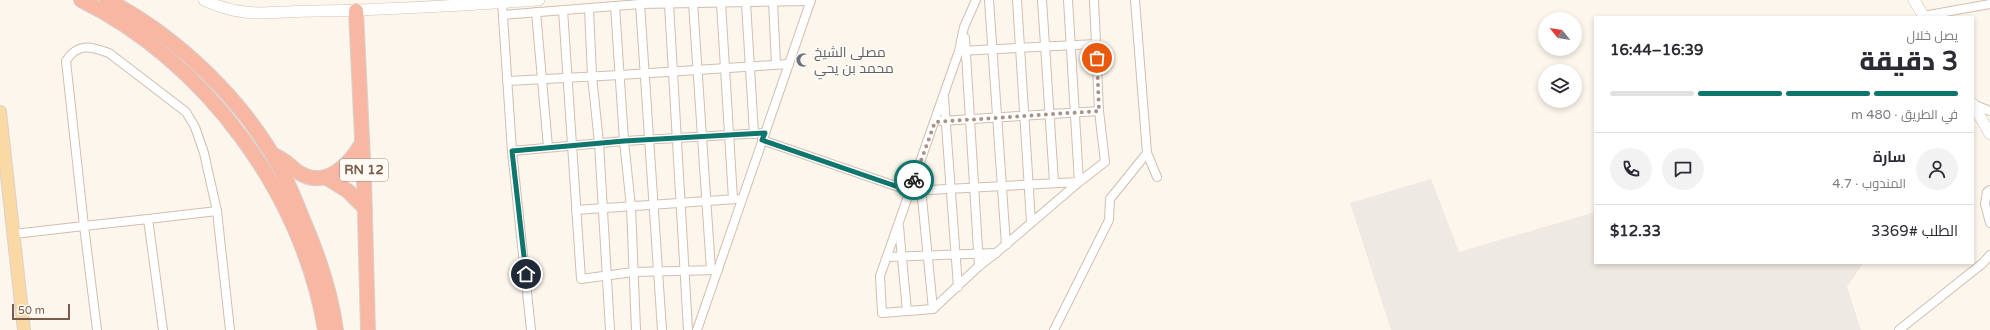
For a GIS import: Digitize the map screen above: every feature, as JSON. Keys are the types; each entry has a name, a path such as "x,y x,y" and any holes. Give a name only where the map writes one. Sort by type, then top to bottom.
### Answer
{"highway":[{"path":"81,0 142,37 166,57 228,118 256,156 284,204 303,249 316,287 325,330"},
{"path":"107,0 159,33 216,83 256,130 283,173 315,248 332,304 336,330"},
{"name":"RN 12","path":"356,11 365,208 368,330"},
{"path":"327,178 344,166 362,143"},
{"path":"272,155 282,158 303,175 313,178 327,178 348,191 365,208"}],"main road":[{"path":"0,112 24,330"}],"street":[{"path":"204,0 237,12 262,14 316,11 356,11 540,0"},
{"path":"976,0 964,27 962,51 970,119 979,266"},
{"path":"989,0 1006,245"},
{"path":"1017,0 1031,222"},
{"path":"1042,0 1054,182"},
{"path":"1068,0 1079,182"},
{"path":"962,51 944,95 880,276 882,313 933,309 979,266 1006,245 1079,182 1106,162 1099,111 1094,0"},
{"path":"1135,0 1147,154 1157,177"},
{"path":"1914,0 1924,16 1990,4"},
{"path":"503,15 640,4 811,1 742,199 714,270 697,330"},
{"path":"502,2 512,151 530,330"},
{"path":"746,2 754,134"},
{"path":"773,2 776,64"},
{"path":"693,3 706,202 714,270"},
{"path":"721,3 733,199"},
{"path":"640,4 662,330"},
{"path":"669,4 688,330"},
{"path":"615,6 624,141 631,207 636,330"},
{"path":"589,9 592,76 599,143 608,276 610,330"},
{"path":"563,10 581,279 633,272 684,272 714,270"},
{"path":"536,12 548,147"},
{"path":"962,51 1096,44"},
{"path":"96,330 66,61 72,52 81,48 95,48 109,53 186,112 195,127 204,153 217,211 230,330"},
{"path":"507,81 645,74 788,64"},
{"path":"944,95 958,287"},
{"path":"1974,104 1990,111"},
{"path":"1974,106 1990,134"},
{"path":"935,122 1099,111"},
{"path":"512,151 624,141 754,134 764,136 910,191 1054,182 1079,182"},
{"path":"1054,330 1109,220 1110,199 1147,154"},
{"path":"919,166 933,309"},
{"path":"1990,190 1987,192 1985,198 1990,223"},
{"path":"576,210 742,199"},
{"path":"14,234 217,211"},
{"path":"148,219 163,330"},
{"path":"898,224 906,311"},
{"path":"887,256 996,253"},
{"path":"1899,330 1983,264 1990,255"}],"shaded area":[{"path":"1431,179 1459,252 1594,212 1594,264 1862,264 1847,287 1861,330 1391,330 1350,203"}],"way so far":[{"path":"914,180 935,122 1099,111 1097,58"}],"place":[{"name":"مصلى الشيخ محمد بن يحي","path":"803,60"}],"route":[{"path":"526,274 512,151 624,141 765,133 762,140 910,191 914,180"}]}
